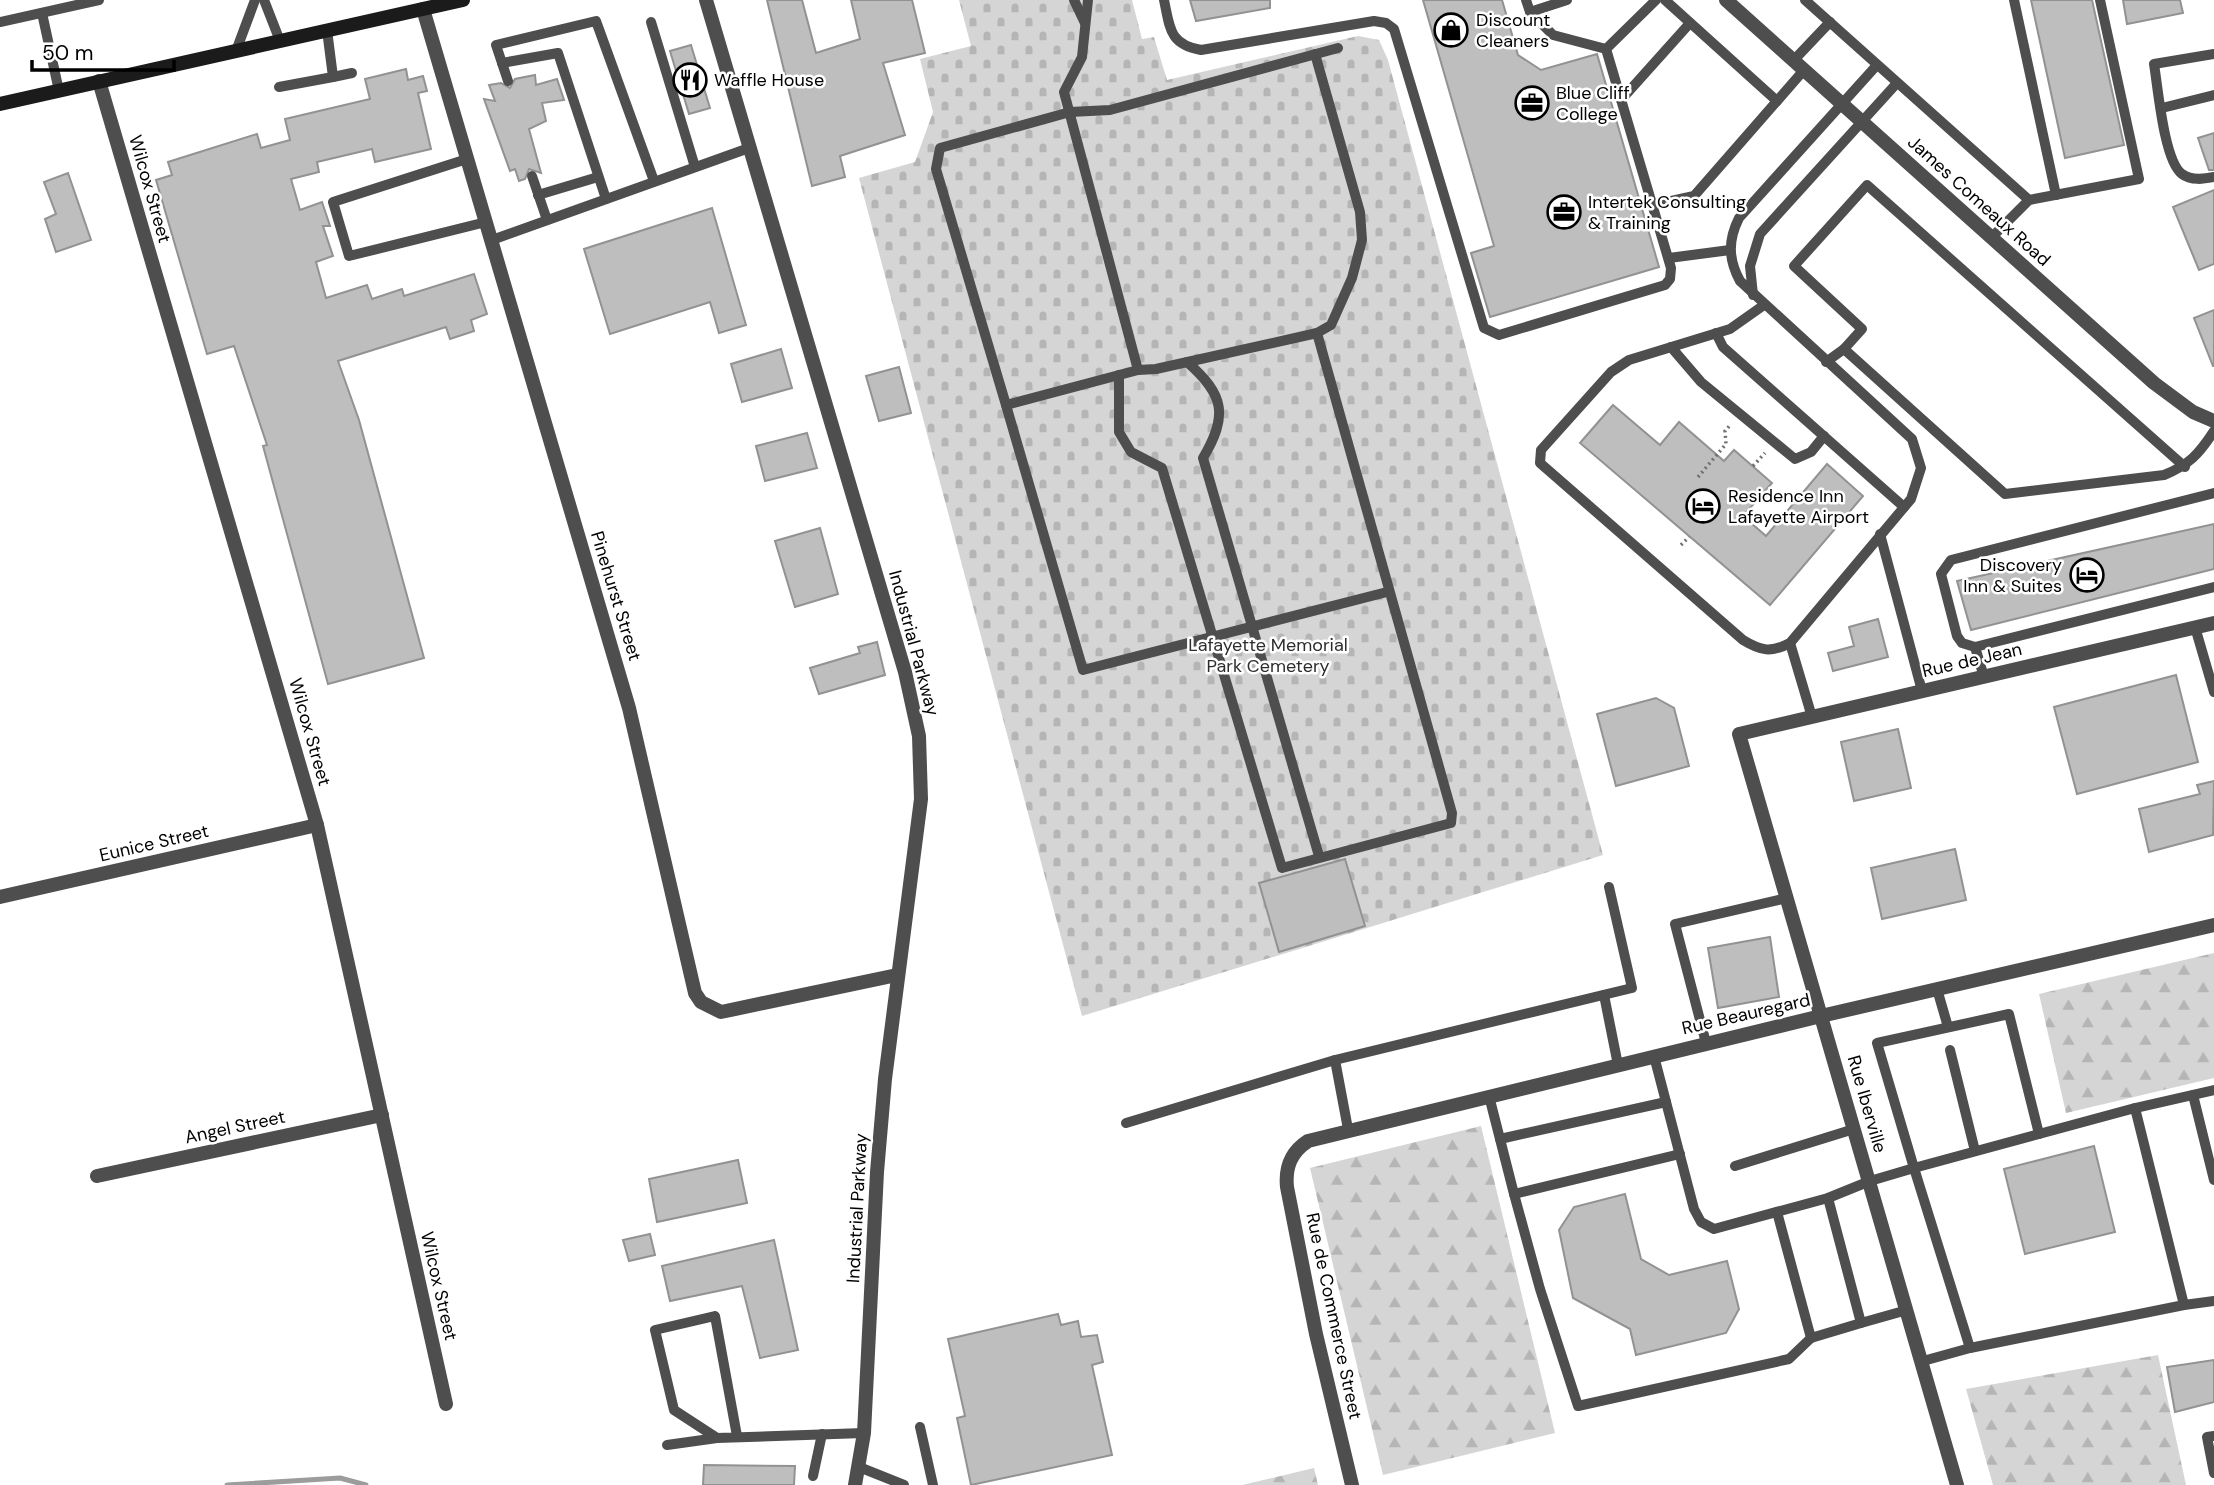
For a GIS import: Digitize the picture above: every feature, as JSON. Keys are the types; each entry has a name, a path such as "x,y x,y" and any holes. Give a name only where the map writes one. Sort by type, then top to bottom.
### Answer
{"main road":[{"path":"0,104 423,9 440,2 463,0"}],"street":[{"name":"Industrial Parkway","path":"706,0 905,672 917,726 921,799 897,975 877,1171 864,1433 855,1485"},
{"name":"James Comeaux Road","path":"1726,0 2154,383 2183,405 2214,421"},
{"name":"Pinehurst Street","path":"423,9 629,708 695,993 701,1002 721,1012 897,975"},
{"name":"Wilcox Street","path":"99,81 317,825 446,1404"},
{"name":"Rue de Jean","path":"1739,734 2214,623"},
{"name":"Rue Iberville","path":"1739,734 1957,1485"},
{"name":"Eunice Street","path":"0,897 317,825"},
{"name":"Rue Beauregard","path":"1293,1154 1308,1141 1348,1129 2214,925"},
{"name":"Angel Street","path":"97,1177 382,1115"},
{"name":"Rue de Commerce Street","path":"1293,1154 1288,1165 1287,1187 1316,1334 1353,1485"}],"lane":[{"path":"0,22 99,0"},
{"path":"236,51 255,0"},
{"path":"264,0 281,41"},
{"path":"1074,0 1086,23"},
{"path":"1088,0 1082,57 1064,92 1138,370"},
{"path":"1164,0 1175,38 1185,47 1201,50 1374,22 1386,23 1394,29 1399,36 1484,328 1499,335 1665,285 1670,279 1669,258 1606,49"},
{"path":"1526,0 1530,12 1553,35 1606,49"},
{"path":"1530,12 1567,0"},
{"path":"1606,49 1656,0"},
{"path":"1665,0 1777,101"},
{"path":"1805,0 2029,200"},
{"path":"2014,0 2056,195"},
{"path":"1991,238 2029,200 2139,179 2100,0"},
{"path":"41,13 59,91"},
{"path":"508,81 496,45 596,21 654,181"},
{"path":"651,22 695,167"},
{"path":"1653,205 1694,196 1777,101 1830,22"},
{"path":"1621,100 1690,23"},
{"path":"327,30 332,77"},
{"path":"1338,48 1110,110 1070,112 940,148 936,169 1083,670 1387,592"},
{"path":"502,63 558,53 606,199"},
{"path":"1006,405 1138,370 1317,333 1331,325 1352,278 1362,240 1360,212 1315,54"},
{"path":"2214,54 2154,64 2172,162 2183,175 2203,180 2214,177"},
{"path":"1764,305 1730,328 1629,360 1611,372 1541,450 1540,463 1743,640 1758,649 1775,652 1790,643 1904,507 1918,484 1921,468 1912,439 1740,281 1732,268 1732,233 1739,218 1877,65"},
{"path":"279,87 352,73"},
{"path":"1754,295 1750,266 1760,234 1897,83"},
{"path":"2162,108 2214,95"},
{"path":"492,240 749,148"},
{"path":"467,159 333,202 349,256 486,222"},
{"path":"532,176 547,220"},
{"path":"538,195 598,177"},
{"path":"1826,362 1844,349 1862,329 1794,266 1867,185 2185,467"},
{"path":"1669,258 1730,250"},
{"path":"1119,375 1119,432 1131,452 1162,468 1282,868 1320,856 1442,828 1451,823 1452,813 1387,592 1317,333"},
{"path":"1716,333 1723,347 1904,507"},
{"path":"1671,347 1700,382 1796,459 1811,452 1824,436"},
{"path":"1844,349 2006,494 2164,475 2185,467 2198,457 2214,431"},
{"path":"1187,362 1207,380 1221,407 1218,433 1203,458 1320,856"},
{"path":"2214,494 1951,560 1941,574 1957,636 1962,643 1975,647 2214,587"},
{"path":"1880,534 1922,691"},
{"path":"2195,627 2213,687"},
{"path":"1790,643 1812,717"},
{"path":"1975,647 1984,677"},
{"path":"1126,1123 1335,1060 1632,988 1609,887"},
{"path":"1706,1043 1675,924 1787,898"},
{"path":"1937,989 1948,1027"},
{"path":"1604,995 1618,1065"},
{"path":"1970,1348 1877,1043 2009,1014 2039,1134"},
{"path":"1950,1050 1975,1151"},
{"path":"1654,1056 1694,1209 1701,1222 1714,1229 1828,1198 1870,1181 1975,1151 2214,1090"},
{"path":"1335,1060 1348,1129"},
{"path":"2193,1095 2214,1180"},
{"path":"1489,1096 1539,1289 1578,1406 1789,1359 1811,1338 1907,1310"},
{"path":"1500,1139 1666,1102"},
{"path":"2135,1108 2184,1305"},
{"path":"1735,1166 1854,1129"},
{"path":"1514,1195 1680,1154"},
{"path":"1828,1198 1861,1323"},
{"path":"1777,1212 1811,1338"},
{"path":"1923,1361 1970,1348 2214,1301"},
{"path":"717,1438 674,1409 654,1330 715,1316 737,1436"},
{"path":"920,1427 933,1485"},
{"path":"667,1445 737,1436 864,1433"},
{"path":"813,1476 822,1434"},
{"path":"2214,1436 2207,1437 2214,1473"},
{"path":"859,1467 904,1485"}],"path":[{"path":"1698,477 1726,444 1725,431 1731,424"},
{"path":"1753,466 1765,453"},
{"path":"1681,545 1689,537"}],"green space":[{"name":"Lafayette Memorial Park Cemetery","path":"959,0 1132,0 1142,39 1154,37 1167,80 1358,36 1379,40 1388,60 1603,855 1082,1016 859,178 915,162 933,112 920,59 971,46"},
{"path":"2214,953 2214,1078 2066,1113 2039,994"},
{"path":"1481,1126 1555,1433 1383,1475 1310,1168"},
{"path":"2158,1355 2186,1485 1993,1485 1966,1389"},
{"path":"1314,1468 1318,1485 1242,1485"}],"building":[{"path":"767,0 802,0 816,53 860,39 851,0 912,0 925,53 883,63 905,135 840,156 845,177 812,186"},
{"path":"1190,0 1270,0 1270,8 1196,21"},
{"path":"1423,0 1502,0 1518,55 1541,70 1597,54 1659,267 1490,317 1471,253 1494,246"},
{"path":"2031,0 2092,0 2124,145 2065,158"},
{"path":"2123,0 2180,0 2183,13 2127,24"},
{"name":"Waffle House","path":"691,45 710,108 689,114 670,51"},
{"path":"406,69 408,80 423,76 427,91 418,93 431,149 375,162 372,149 317,162 319,172 291,179 300,210 322,202 330,226 323,226 333,256 316,262 326,298 367,285 372,299 402,289 404,296 474,274 487,314 471,320 474,331 450,339 446,327 338,361 359,420 424,658 328,684 263,446 267,445 234,346 207,354 156,180 172,175 168,162 257,134 261,148 290,140 285,119 370,99 365,79"},
{"path":"535,75 536,85 557,79 564,100 542,103 546,121 529,129 541,173 529,169 525,179 519,181 515,169 510,171 484,99 495,101 489,85 501,83 510,88 515,79"},
{"path":"2214,133 2214,170 2209,170 2198,138"},
{"path":"68,173 91,240 56,252 45,219 56,214 44,182"},
{"path":"2214,190 2214,264 2199,270 2173,207"},
{"path":"712,208 746,325 719,333 710,302 610,334 584,249"},
{"path":"2214,310 2214,366 2213,366 2194,318"},
{"path":"781,349 792,388 742,402 731,364"},
{"path":"899,367 911,413 879,421 866,376"},
{"name":"Residence Inn Lafayette Airport","path":"1613,405 1660,445 1679,422 1724,461 1734,450 1772,483 1743,516 1766,536 1827,464 1863,496 1770,605 1580,443"},
{"path":"807,433 817,468 765,481 756,446"},
{"name":"Discovery Inn & Suites","path":"2214,524 2214,569 1971,630 1957,581"},
{"path":"820,528 838,594 795,607 775,541"},
{"path":"1878,619 1888,657 1833,671 1828,653 1854,646 1849,627"},
{"path":"877,642 885,675 819,694 810,668 860,653 858,647"},
{"path":"2176,675 2198,762 2077,794 2054,707"},
{"path":"1656,698 1674,708 1689,766 1616,786 1597,714"},
{"path":"1898,729 1911,788 1854,801 1841,742"},
{"path":"2214,781 2213,835 2149,852 2139,809 2200,794 2197,785"},
{"path":"1955,849 1966,900 1882,919 1871,868"},
{"path":"1345,859 1365,926 1279,952 1259,883"},
{"path":"1770,937 1779,997 1718,1008 1708,948"},
{"path":"2094,1146 2115,1232 2025,1254 2004,1169"},
{"path":"738,1160 747,1203 657,1222 649,1179"},
{"path":"1625,1194 1641,1259 1669,1275 1727,1261 1739,1309 1726,1333 1636,1355 1630,1329 1573,1298 1559,1230 1574,1207"},
{"path":"650,1234 655,1255 629,1261 623,1240"},
{"path":"774,1240 798,1350 760,1358 742,1286 670,1301 662,1266"},
{"path":"1058,1314 1061,1325 1078,1321 1081,1337 1097,1335 1103,1362 1092,1365 1112,1455 971,1485 957,1418 965,1416 948,1339"},
{"path":"2214,1360 2214,1402 2175,1412 2167,1367"},
{"path":"704,1465 795,1466 794,1485 703,1485"}],"waterway":[{"path":"227,1485 340,1478 366,1485"}],"place":[{"name":"Discount Cleaners","path":"1451,30"},
{"name":"Waffle House","path":"690,80"},
{"name":"Blue Cliff College","path":"1532,103"},
{"name":"Intertek Consulting & Training","path":"1564,212"},
{"name":"Residence Inn Lafayette Airport","path":"1703,506"},
{"name":"Discovery Inn & Suites","path":"2087,575"}]}
